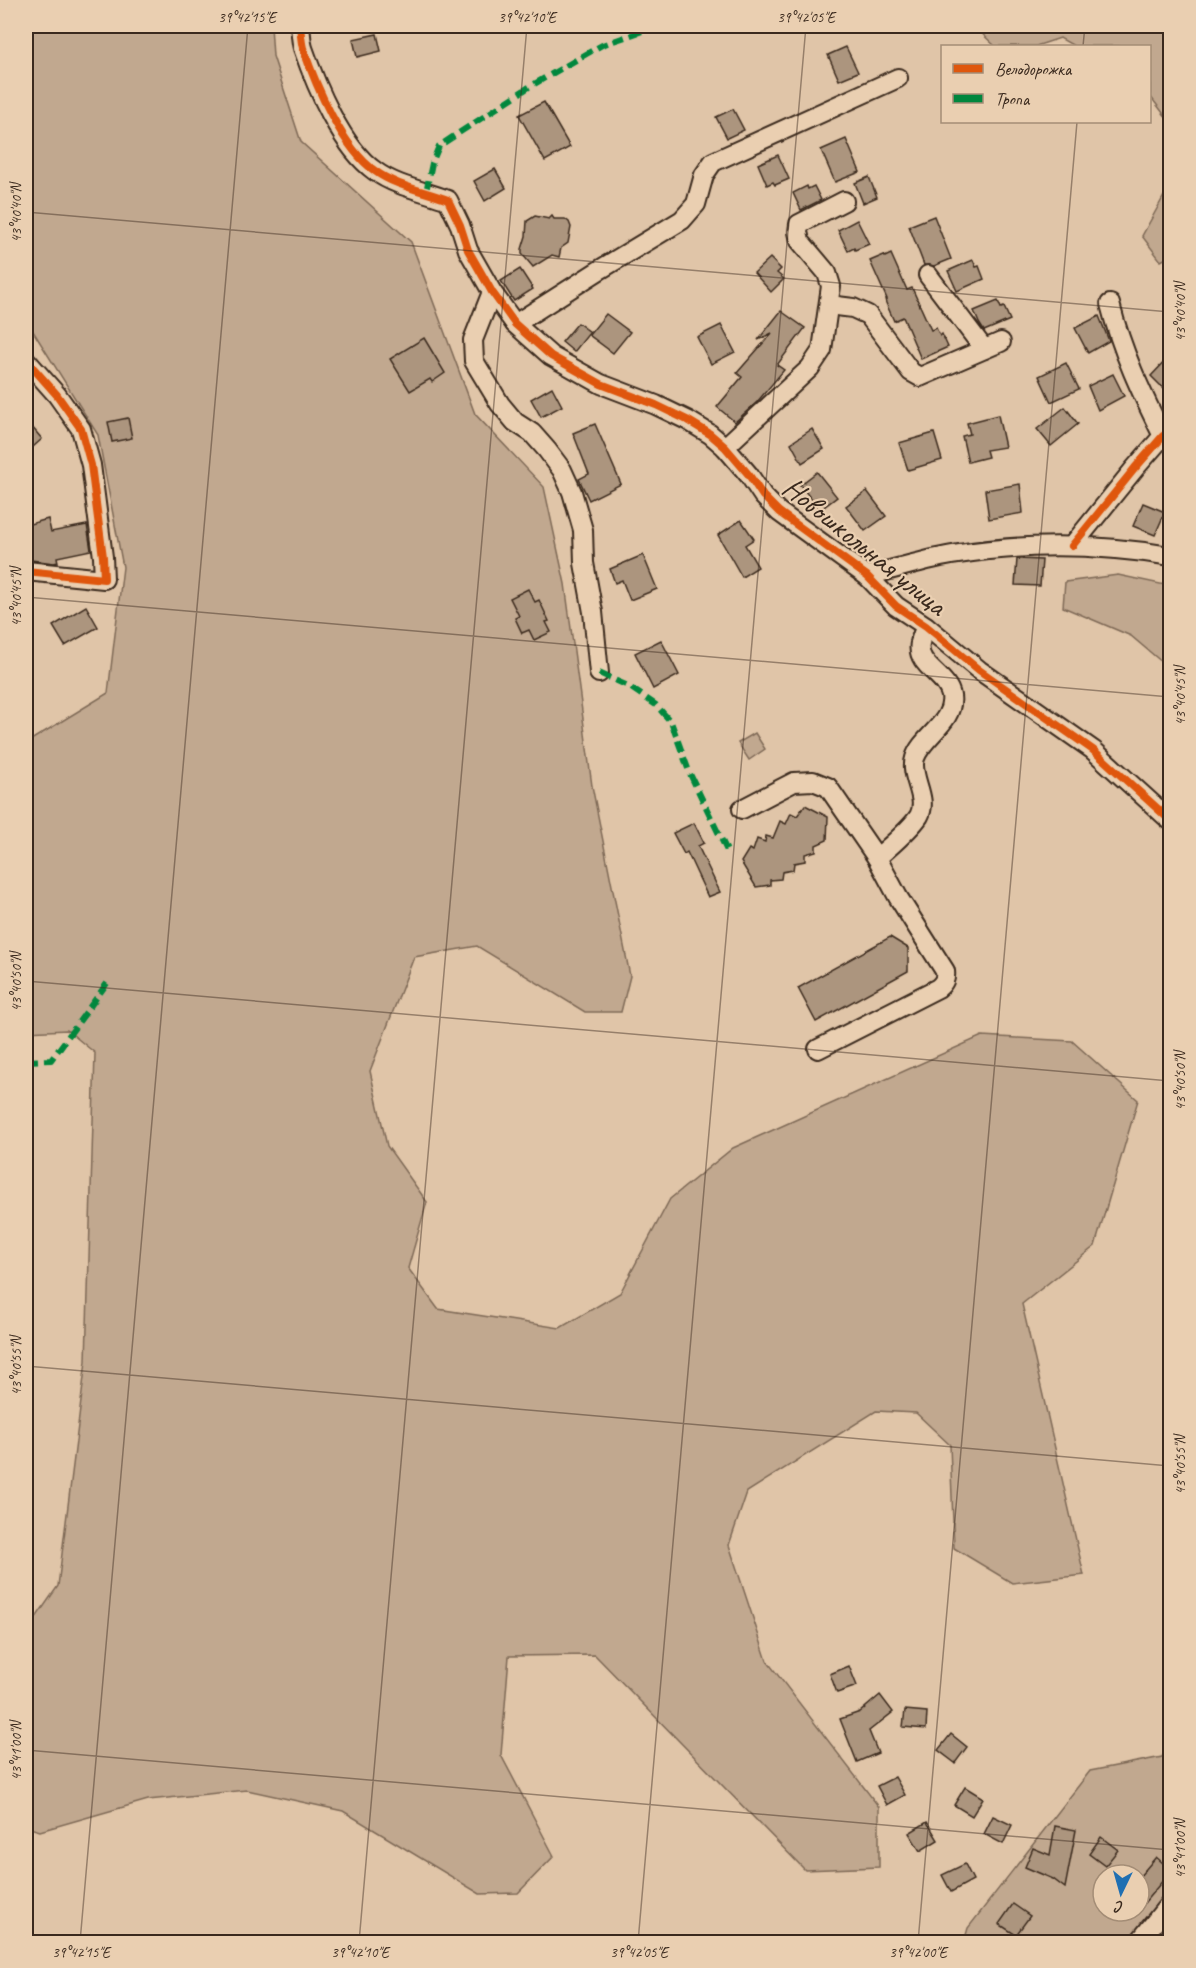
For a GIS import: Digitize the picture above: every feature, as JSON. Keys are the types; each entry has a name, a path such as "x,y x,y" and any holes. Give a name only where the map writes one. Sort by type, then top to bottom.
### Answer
{"street":[{"name":"Новошкольная улица","path":"300,26 303,46 331,115 356,154 375,172 448,200 460,225 468,250 492,292 515,324 551,356 601,384 656,405 710,434 725,447 749,475 763,496 779,512 867,576 896,606 926,626 979,670 1093,750 1170,820"},
{"path":"515,324 682,220 696,204 704,176 713,162 898,78"},
{"path":"725,447 810,368 822,350 831,286 827,273 800,241 799,224 844,201"},
{"path":"928,275 984,349"},
{"path":"492,292 473,340 474,361 500,404 515,423 532,433 562,470 572,492 583,530 584,563 599,673"},
{"path":"1072,546 1135,468 1167,434 1138,385 1119,339 1110,304"},
{"path":"829,305 853,308 868,315 911,372 920,377 1001,342"},
{"path":"26,360 57,395 81,429 91,465 104,579 26,571"},
{"path":"867,576 950,555 987,550 1072,546 1170,556"},
{"path":"877,858 920,814 922,807 914,766 915,758 950,708 951,696 947,685 923,660 920,652 926,626"},
{"path":"742,809 794,782 813,781 828,787 877,858 898,897 945,971 944,983 938,988 818,1049"},
{"path":"1139,1942 1170,1903"}],"shaded area":[{"path":"26,26 271,26 273,56 301,142 411,242 475,414 544,487 565,584 592,786 630,976 621,1012 585,1012 477,946 414,957 370,1071 387,1146 427,1202 408,1268 438,1309 560,1328 620,1293 670,1199 733,1148 982,1036 1072,1041 1138,1100 1095,1246 1022,1304 1084,1575 1012,1583 954,1548 950,1445 916,1413 876,1411 747,1492 729,1545 767,1661 879,1807 879,1867 805,1870 595,1655 509,1656 501,1755 554,1856 518,1893 480,1894 343,1811 247,1790 148,1800 40,1831 26,1827 26,1632 58,1586 86,1361 95,1053 67,1030 26,1032 26,743 108,693 123,567 98,435 26,320"},
{"path":"974,26 1170,26 1170,122 1151,97 1151,45 1072,45 1060,38 1039,45 994,45"},
{"path":"1170,185 1170,256 1161,261 1142,236"},
{"path":"1118,575 1170,586 1170,669 1131,636 1063,607 1065,582"},
{"path":"755,733 765,749 749,760 738,743"},
{"path":"1170,1745 1170,1942 964,1942 968,1928 1090,1771 1162,1757"}],"building":[{"path":"377,34 381,51 357,57 353,39"},
{"path":"846,47 858,72 839,80 828,55"},
{"path":"544,102 570,147 545,161 519,115"},
{"path":"733,109 744,130 727,138 716,117"},
{"path":"846,139 860,172 835,182 821,150"},
{"path":"778,155 789,179 775,185 773,182 767,185 758,164"},
{"path":"495,169 506,188 485,201 474,181"},
{"path":"869,177 877,197 863,203 855,183"},
{"path":"807,186 808,189 814,186 821,200 801,210 793,193"},
{"path":"535,216 565,219 571,227 568,243 561,248 559,257 552,255 533,267 522,254 522,249 527,221"},
{"path":"934,216 951,259 934,266 924,265 909,226"},
{"path":"857,220 869,244 848,251 838,230"},
{"path":"891,254 907,290 912,288 931,330 936,328 940,336 942,334 948,347 921,359 903,317 894,321 870,261"},
{"path":"770,258 781,269 777,273 784,279 771,292 754,273"},
{"path":"973,260 976,267 979,266 984,279 957,291 948,271"},
{"path":"520,269 533,289 514,301 501,281"},
{"path":"998,301 1001,308 1004,307 1010,320 984,331 974,311"},
{"path":"781,311 805,328 777,365 784,370 757,402 735,422 717,407 742,377 737,373 772,333 758,340"},
{"path":"606,314 630,332 613,353 589,335"},
{"path":"1099,316 1109,341 1088,353 1075,328"},
{"path":"578,323 590,332 574,352 562,342"},
{"path":"721,325 735,352 711,364 697,337"},
{"path":"424,338 445,373 432,382 430,379 410,391 390,359"},
{"path":"1170,356 1170,395 1151,376"},
{"path":"1066,363 1079,389 1051,402 1039,376"},
{"path":"1113,374 1124,396 1098,410 1088,386"},
{"path":"552,387 562,406 541,417 531,399"},
{"path":"1065,407 1078,424 1051,446 1037,429"},
{"path":"998,415 1005,447 986,450 988,457 968,462 962,436 970,434 967,423"},
{"path":"128,418 132,438 112,442 108,422"},
{"path":"26,420 42,439 26,453"},
{"path":"595,424 621,484 589,500 579,479 589,474 573,433"},
{"path":"812,429 824,449 802,463 791,443"},
{"path":"934,433 942,460 908,470 899,443"},
{"path":"817,472 837,497 820,510 800,485"},
{"path":"1020,484 1023,513 989,519 985,490"},
{"path":"867,491 886,516 865,531 846,506"},
{"path":"1143,503 1165,512 1155,535 1133,526"},
{"path":"48,519 51,532 87,525 91,550 57,557 58,562 54,563 31,560 26,538 26,525"},
{"path":"741,520 754,539 745,545 758,567 742,577 718,535"},
{"path":"643,555 657,589 630,600 622,580 615,583 610,569"},
{"path":"1017,559 1042,560 1040,586 1015,585"},
{"path":"528,589 535,602 539,600 549,621 546,622 551,632 534,640 529,630 522,633 515,618 519,616 510,598"},
{"path":"86,606 98,627 65,646 53,626"},
{"path":"661,640 679,675 653,689 635,653"},
{"path":"805,805 828,817 827,840 816,845 816,851 805,854 805,861 794,863 793,870 782,872 781,879 770,880 770,885 756,887 741,862 749,849 753,851 757,839 765,842 766,836 773,838 780,821 786,824 791,813 797,816"},
{"path":"694,823 704,843 698,846 720,892 708,897 687,852 684,854 673,833"},
{"path":"890,937 908,948 908,971 816,1022 798,988"},
{"path":"849,1666 857,1686 837,1693 830,1674"},
{"path":"880,1695 893,1712 869,1731 878,1753 857,1762 840,1719 860,1712"},
{"path":"905,1710 927,1712 926,1729 903,1727"},
{"path":"951,1734 967,1747 955,1763 938,1750"},
{"path":"895,1777 905,1795 887,1805 877,1786"},
{"path":"965,1787 983,1798 972,1816 954,1805"},
{"path":"993,1816 1012,1825 1003,1844 984,1834"},
{"path":"927,1822 938,1840 920,1851 909,1833"},
{"path":"1055,1826 1076,1830 1065,1888 1053,1879 1025,1867 1033,1848 1050,1855"},
{"path":"1101,1837 1118,1850 1107,1863 1101,1863 1089,1854"},
{"path":"1156,1857 1170,1869 1151,1895 1151,1863"},
{"path":"965,1864 973,1880 951,1892 942,1875"},
{"path":"1013,1904 1030,1916 1016,1935 999,1924"}],"marked path":[{"path":"426,192 432,163 439,146 529,87 602,45 657,26"},
{"path":"599,673 628,686 656,705 671,722 690,774 728,853"},
{"path":"26,1061 51,1060 108,982"}],"cycle path":[{"path":"300,26 303,48 315,80 341,132 363,161 375,171 401,184 448,200 460,225 468,250 492,292 515,324 551,356 601,384 656,405 710,434 725,447 749,475 763,496 779,512 867,576 896,606 926,626 979,670 1093,750 1170,820"},
{"path":"26,360 57,395 81,429 91,465 104,579 26,571"},
{"path":"1072,546 1135,468 1163,436 1170,432"}]}
